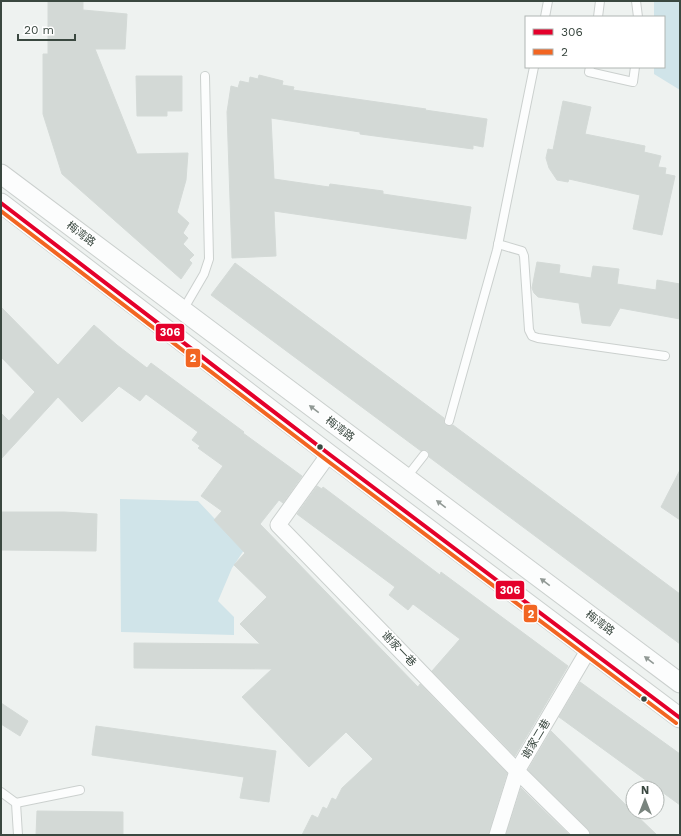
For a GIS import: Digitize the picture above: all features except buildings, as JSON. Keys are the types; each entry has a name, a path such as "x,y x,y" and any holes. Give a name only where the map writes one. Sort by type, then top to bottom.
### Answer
{"street":[{"name":"梅湾路","path":"1,174 680,683"},
{"path":"1,203 329,454 680,718"},
{"name":"谢家一巷","path":"329,454 278,525 517,771 582,835"},
{"name":"谢家二巷","path":"497,835 517,771 589,650"}],"lane":[{"path":"545,16 548,1"},
{"path":"598,16 600,1"},
{"path":"636,1 638,16"},
{"path":"449,421 498,244 534,68"},
{"path":"590,68 589,72 633,82 635,68"},
{"path":"183,310 204,274 209,259 205,76"},
{"path":"498,244 522,251 524,256 529,330 532,336 665,356"},
{"path":"406,478 424,455"},
{"path":"1,792 16,803 80,790"},
{"path":"16,803 18,835"}],"shaded area":[{"path":"654,1 680,1 680,90 654,74 654,68 665,68 665,16 654,16"},
{"path":"120,499 198,501 244,550 232,568 218,601 234,617 234,635 121,632"}],"transit line":[{"name":"306","path":"1,203 329,454 680,718"},
{"name":"2","path":"1,211 325,459 676,723"}]}
